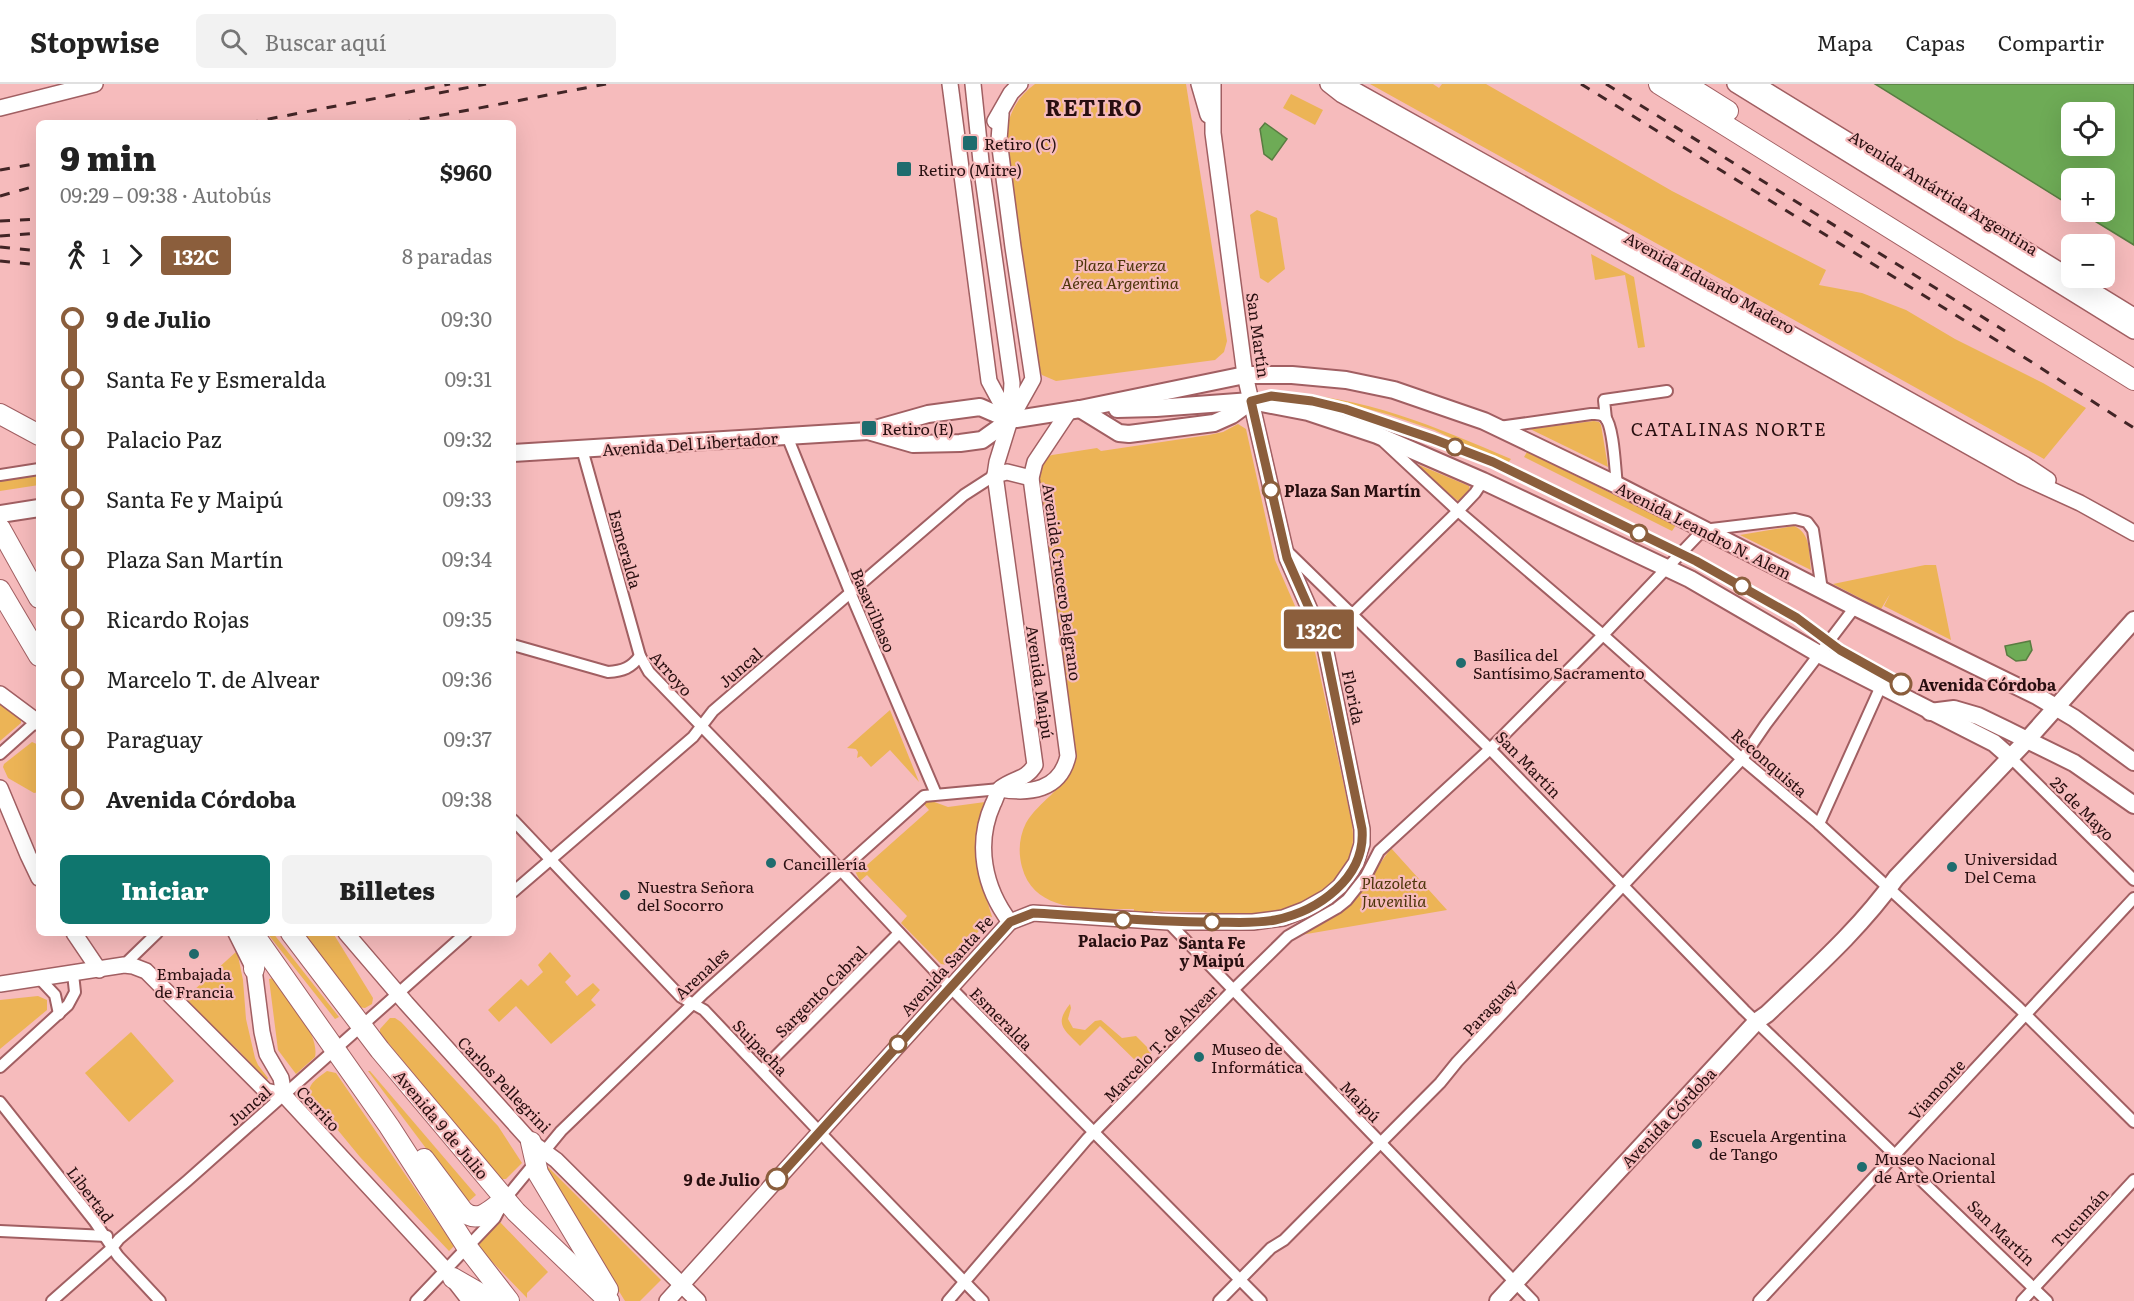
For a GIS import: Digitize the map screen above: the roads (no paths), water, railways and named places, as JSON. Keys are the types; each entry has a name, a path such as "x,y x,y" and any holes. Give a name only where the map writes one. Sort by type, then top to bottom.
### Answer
{"highway":[{"path":"1659,84 2134,380"},
{"path":"1685,84 2134,365"},
{"path":"0,414 36,433"},
{"path":"0,528 36,593"},
{"path":"0,590 36,651"},
{"path":"253,936 256,948 254,969"},
{"path":"254,936 389,1126 467,1247 509,1301"},
{"name":"Avenida 9 de Julio","path":"293,936 360,1026 516,1212 609,1301"},
{"path":"389,1126 424,1158 465,1214 478,1217 505,1198"},
{"path":"537,1152 538,1173 614,1301"},
{"path":"449,1274 493,1301"}],"main road":[{"path":"0,108 94,84"},
{"path":"950,84 989,381 1010,420"},
{"path":"973,84 1012,383 1010,420"},
{"path":"978,134 1001,114 1011,93 1020,84"},
{"name":"San Martín","path":"1199,84 1213,133"},
{"name":"San Martín","path":"1213,84 1213,133 1245,375 1285,550"},
{"name":"Avenida Eduardo Madero","path":"1328,84 1342,96 2001,465 2080,502 2134,533"},
{"name":"Avenida Eduardo Madero","path":"1344,84 2025,464 2080,502"},
{"name":"Avenida Antártida Argentina","path":"1735,84 2134,331"},
{"name":"Avenida Antártida Argentina","path":"1756,84 2134,316"},
{"path":"1001,114 999,133 1013,247 1034,378 1010,420"},
{"path":"978,134 990,137 1001,149"},
{"name":"Avenida Del Libertador","path":"868,431 913,444 982,440 1010,420 1074,410 1245,375"},
{"name":"Avenida Leandro N. Alem","path":"1245,375 1292,375 1361,382 1431,401 1496,427 1617,484 1703,530 2056,707 2134,762"},
{"path":"1074,410 1119,433 1129,434 1214,423 1232,415 1251,401 1308,412 1377,435 1483,481 1668,568 1819,654 1994,743 2011,758"},
{"name":"Avenida Del Libertador","path":"1074,410 1156,408 1251,401"},
{"name":"Avenida Del Libertador","path":"516,453 868,431 928,414 957,409 980,408 1010,420"},
{"name":"Avenida Crucero Belgrano","path":"1064,766 1068,751 1031,478 1035,462 1074,410"},
{"name":"Avenida Maipú","path":"1010,420 995,475 1035,765"},
{"path":"995,475 1007,472 1031,478"},
{"path":"0,514 36,508"},
{"name":"Florida","path":"1285,550 1324,642 1363,838"},
{"name":"Avenida Córdoba","path":"1498,1301 1757,1021 1827,956 1883,898 1889,888 2011,758 2134,620"},
{"path":"0,694 36,720"},
{"path":"1930,712 1954,709 1978,717 2074,763 2134,805"},
{"path":"1010,922 995,899 988,879 983,848 990,812 999,789 1030,773 1035,765 1046,769 1064,766"},
{"name":"Arenales","path":"999,789 1020,793 1041,788 1059,776 1064,766"},
{"path":"0,788 36,872"},
{"name":"Avenida Santa Fe","path":"667,1301 1010,922 1033,913 1168,922 1264,922 1299,913 1327,897 1340,886 1356,863 1363,838"},
{"path":"76,936 99,970"},
{"path":"238,936 254,969 263,1039 267,1054 280,1078 284,1095"},
{"name":"Carlos Pellegrini","path":"349,936 537,1152 698,1301"},
{"path":"0,984 124,965"},
{"name":"Cerrito","path":"124,965 146,971 266,1091 284,1095 449,1274 470,1301"}],"street":[{"path":"1617,484 1604,400 1667,391"},
{"path":"1496,427 1595,414 1602,415 1606,419"},
{"name":"Reconquista","path":"1377,435 1458,511 1603,634 1742,759 1819,824 2026,1014 2134,1122"},
{"name":"Basavilbaso","path":"788,436 850,592 936,794"},
{"name":"Esmeralda","path":"582,449 640,656"},
{"path":"0,475 36,469"},
{"name":"Juncal","path":"516,889 693,737 713,711 850,592 964,495 995,475"},
{"path":"1324,642 1458,511 1483,481"},
{"path":"1703,530 1795,519 1807,522 1813,530 1822,590"},
{"name":"Marcelo T. de Alvear","path":"948,1301 1094,1132 1233,990 1288,936 1347,900 1366,876 1379,851 1490,749 1703,530"},
{"name":"San Martín","path":"1285,550 1490,749 1757,1021 2047,1301"},
{"name":"Paraguay","path":"1219,1301 1271,1248 1284,1240 1440,1083 1692,810 1742,759 1855,607"},
{"name":"Arroyo","path":"516,646 608,672 624,670 640,656 649,672 700,726"},
{"path":"1819,824 1881,686"},
{"path":"0,754 36,723"},
{"name":"Esmeralda","path":"700,726 841,870 950,987 1262,1301"},
{"name":"25 de Mayo","path":"2011,758 2134,880"},
{"name":"Arenales","path":"416,1301 449,1274 467,1247 495,1218 505,1198 537,1152 692,1005 924,796 999,789"},
{"name":"Suipacha","path":"516,823 681,997 704,1010 983,1301"},
{"path":"1363,838 1379,851"},
{"name":"Viamonte","path":"1759,1301 2134,898"},
{"name":"Maipú","path":"1168,922 1533,1301"},
{"name":"Sargento Cabral","path":"762,1070 899,933"},
{"path":"124,965 154,936"},
{"name":"Juncal","path":"52,1301 112,1248 119,1239 463,936"},
{"path":"0,1067 68,1005 74,996 73,974"},
{"path":"40,979 55,995 59,1014"},
{"name":"Libertad","path":"0,1102 112,1248 160,1301"},
{"name":"Tucumán","path":"2022,1301 2134,1180"},
{"path":"0,1231 104,1236 119,1239"}],"railway":[{"path":"264,120 450,84"},
{"path":"439,93 486,84"},
{"path":"416,120 606,84"},
{"path":"1581,84 2030,361 2134,428"},
{"path":"1606,84 2005,331"},
{"path":"0,170 36,164"},
{"path":"0,196 36,186"},
{"path":"0,221 36,219"},
{"path":"0,236 36,233"},
{"path":"0,247 36,251"},
{"path":"0,261 36,265"}],"place":[{"name":"Retiro (C)","path":"970,143"},
{"name":"Retiro (Mitre)","path":"904,169"},
{"name":"Retiro (E)","path":"869,428"},
{"name":"Plaza San Martín","path":"1271,490"},
{"name":"Basílica del Santísimo Sacramento","path":"1461,663"},
{"name":"Avenida Córdoba","path":"1901,684"},
{"name":"Cancillería","path":"771,863"},
{"name":"Universidad Del Cema","path":"1952,867"},
{"name":"Nuestra Señora del Socorro","path":"625,895"},
{"name":"Palacio Paz","path":"1123,920"},
{"name":"Santa Fe y Maipú","path":"1212,922"},
{"name":"Embajada de Francia","path":"194,954"},
{"name":"Museo de Informática","path":"1199,1057"},
{"name":"Escuela Argentina de Tango","path":"1697,1144"},
{"name":"Museo Nacional de Arte Oriental","path":"1862,1167"},
{"name":"9 de Julio","path":"777,1179"}],"district":[{"name":"RETIRO","path":"1094,106"},
{"name":"CATALINAS NORTE","path":"1729,428"}],"park label":[{"name":"Plaza Fuerza Aérea Argentina","path":"1120,273"},
{"name":"Plazoleta Juvenilia","path":"1394,891"}]}
